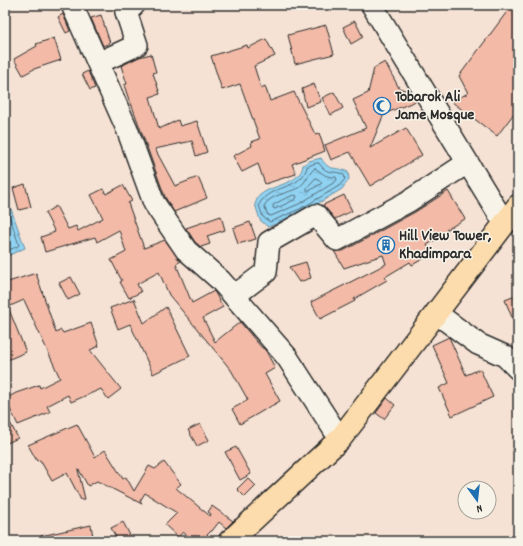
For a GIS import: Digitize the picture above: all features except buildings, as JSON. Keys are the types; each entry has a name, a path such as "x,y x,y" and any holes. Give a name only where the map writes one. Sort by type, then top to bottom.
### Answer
{"highway":[{"path":"230,541 340,438 518,206"}],"street":[{"path":"72,5 127,129 154,203 186,250 220,280 287,357 340,438"},
{"path":"98,63 137,45 126,12 134,5"},
{"path":"372,5 505,224"},
{"path":"234,296 266,272 269,242 316,215 337,240 409,201 467,162"},
{"path":"436,314 478,344 505,356 518,369"}],"water":[{"path":"321,158 327,166 348,172 349,179 342,189 304,212 268,227 260,220 255,204 258,197 264,192 285,184 297,177 301,172 303,165 309,161"},
{"path":"11,209 25,248 5,257 5,210"}],"place":[{"name":"Tobarok Ali Jame Mosque","path":"382,106"},
{"name":"Hill View Tower, Khadimpara","path":"386,245"}]}
